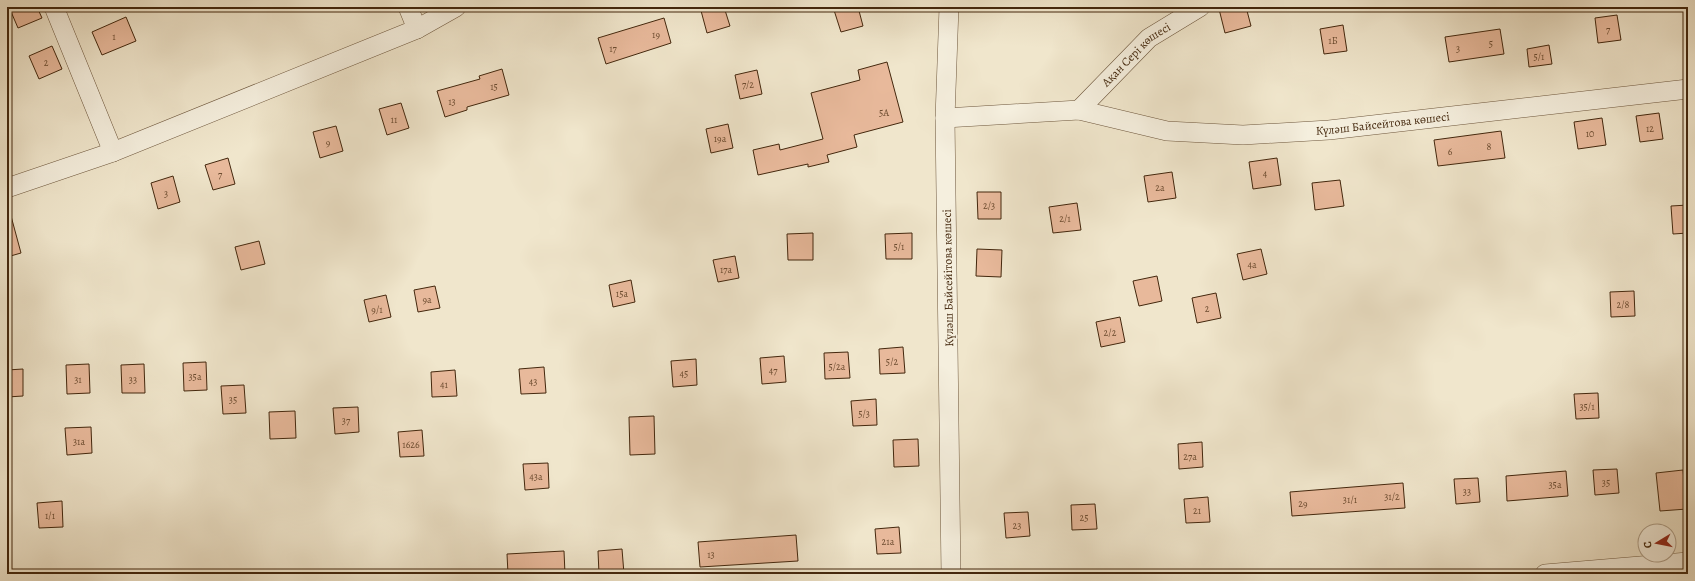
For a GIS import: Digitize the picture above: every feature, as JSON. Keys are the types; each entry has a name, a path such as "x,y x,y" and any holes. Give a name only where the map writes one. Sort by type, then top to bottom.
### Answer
{"street":[{"path":"54,7 113,152"},
{"path":"408,7 417,29"},
{"path":"7,188 113,152 417,29 456,7"},
{"name":"Күләш Байсейітова көшесі","path":"949,7 945,118 951,574"},
{"name":"Ақан Сері көшесі","path":"1079,110 1149,38 1200,7"},
{"name":"Күләш Байсейтова көшесі","path":"1079,110 1167,131 1244,135 1329,130 1688,89"},
{"path":"945,118 1079,110"},
{"path":"1545,574 1688,562"}],"building":[{"path":"9,7 37,7 42,18 18,28"},
{"path":"700,7 724,7 730,26 707,33"},
{"path":"833,7 858,7 863,26 841,32"},
{"path":"1226,7 1246,7 1251,26 1225,33 1219,9"},
{"path":"1617,15 1621,40 1598,43 1595,18"},
{"path":"126,17 136,41 102,55 92,32"},
{"path":"664,18 671,43 606,64 598,38"},
{"path":"1343,25 1347,51 1324,54 1320,29"},
{"path":"1500,29 1504,54 1449,62 1445,37"},
{"path":"1549,45 1552,64 1529,67 1527,49"},
{"path":"52,46 62,69 39,79 29,56"},
{"path":"887,62 903,122 854,135 857,147 827,155 829,162 808,167 808,164 758,175 753,150 779,144 780,150 823,139 811,93 860,80 858,70"},
{"path":"502,69 509,95 467,107 467,110 445,117 437,91 480,79 479,76"},
{"path":"757,70 762,94 740,99 735,75"},
{"path":"401,103 409,128 387,135 379,109"},
{"path":"1659,113 1663,139 1640,142 1636,116"},
{"path":"1602,118 1606,145 1578,149 1574,122"},
{"path":"728,124 733,148 711,153 706,129"},
{"path":"336,126 343,151 320,158 313,132"},
{"path":"1501,131 1505,158 1438,166 1434,140"},
{"path":"228,158 235,184 213,190 205,165"},
{"path":"1277,158 1281,185 1253,189 1249,162"},
{"path":"1172,172 1176,198 1148,202 1144,176"},
{"path":"173,176 180,202 158,209 151,183"},
{"path":"1340,180 1344,206 1315,210 1312,183"},
{"path":"977,192 1001,192 1001,219 978,219"},
{"path":"1077,203 1081,230 1053,233 1049,207"},
{"path":"1688,205 1688,233 1673,234 1671,206"},
{"path":"11,216 21,253 7,257 7,217"},
{"path":"813,233 813,260 788,260 787,234"},
{"path":"912,233 912,259 886,259 885,234"},
{"path":"259,241 265,264 241,270 235,247"},
{"path":"977,249 1002,250 1001,277 976,276"},
{"path":"1261,249 1267,274 1243,280 1237,254"},
{"path":"735,256 739,278 718,282 713,260"},
{"path":"1157,276 1162,301 1139,306 1133,281"},
{"path":"631,280 635,302 613,307 609,285"},
{"path":"435,286 440,308 418,312 414,290"},
{"path":"1634,291 1635,316 1611,317 1610,292"},
{"path":"1216,293 1221,318 1197,323 1192,298"},
{"path":"386,295 391,317 369,322 364,300"},
{"path":"1120,317 1125,342 1101,347 1096,322"},
{"path":"903,347 905,373 880,374 879,349"},
{"path":"848,352 850,378 825,379 824,353"},
{"path":"784,356 786,382 762,384 760,358"},
{"path":"696,359 697,385 673,387 671,361"},
{"path":"206,362 207,390 184,391 183,363"},
{"path":"89,364 90,393 67,394 66,365"},
{"path":"144,364 145,393 122,393 121,365"},
{"path":"544,367 546,393 521,394 519,369"},
{"path":"23,369 23,396 7,397 7,370"},
{"path":"455,370 457,396 432,397 431,372"},
{"path":"244,385 246,413 223,414 221,386"},
{"path":"1598,393 1599,418 1576,419 1574,394"},
{"path":"876,399 877,425 853,426 851,401"},
{"path":"358,407 359,432 335,434 333,408"},
{"path":"295,411 296,438 270,439 269,412"},
{"path":"654,416 655,454 630,455 629,417"},
{"path":"91,427 92,453 67,455 65,428"},
{"path":"422,430 424,456 400,457 398,432"},
{"path":"918,439 919,466 894,467 893,440"},
{"path":"1202,442 1203,467 1179,469 1178,444"},
{"path":"548,463 549,488 525,490 523,464"},
{"path":"1617,469 1619,493 1595,495 1593,470"},
{"path":"1683,470 1687,509 1660,511 1656,473"},
{"path":"1566,471 1568,496 1507,501 1506,476"},
{"path":"1478,478 1480,502 1456,504 1454,479"},
{"path":"1403,483 1405,508 1292,516 1290,492"},
{"path":"1208,497 1210,522 1186,523 1184,499"},
{"path":"62,501 63,527 39,528 37,503"},
{"path":"1095,504 1097,529 1072,530 1071,505"},
{"path":"1028,512 1030,536 1006,538 1004,513"},
{"path":"899,527 901,553 877,554 875,529"},
{"path":"796,535 798,561 700,567 698,542"},
{"path":"622,549 624,574 599,574 598,551"},
{"path":"564,551 565,574 508,574 507,554"}]}
